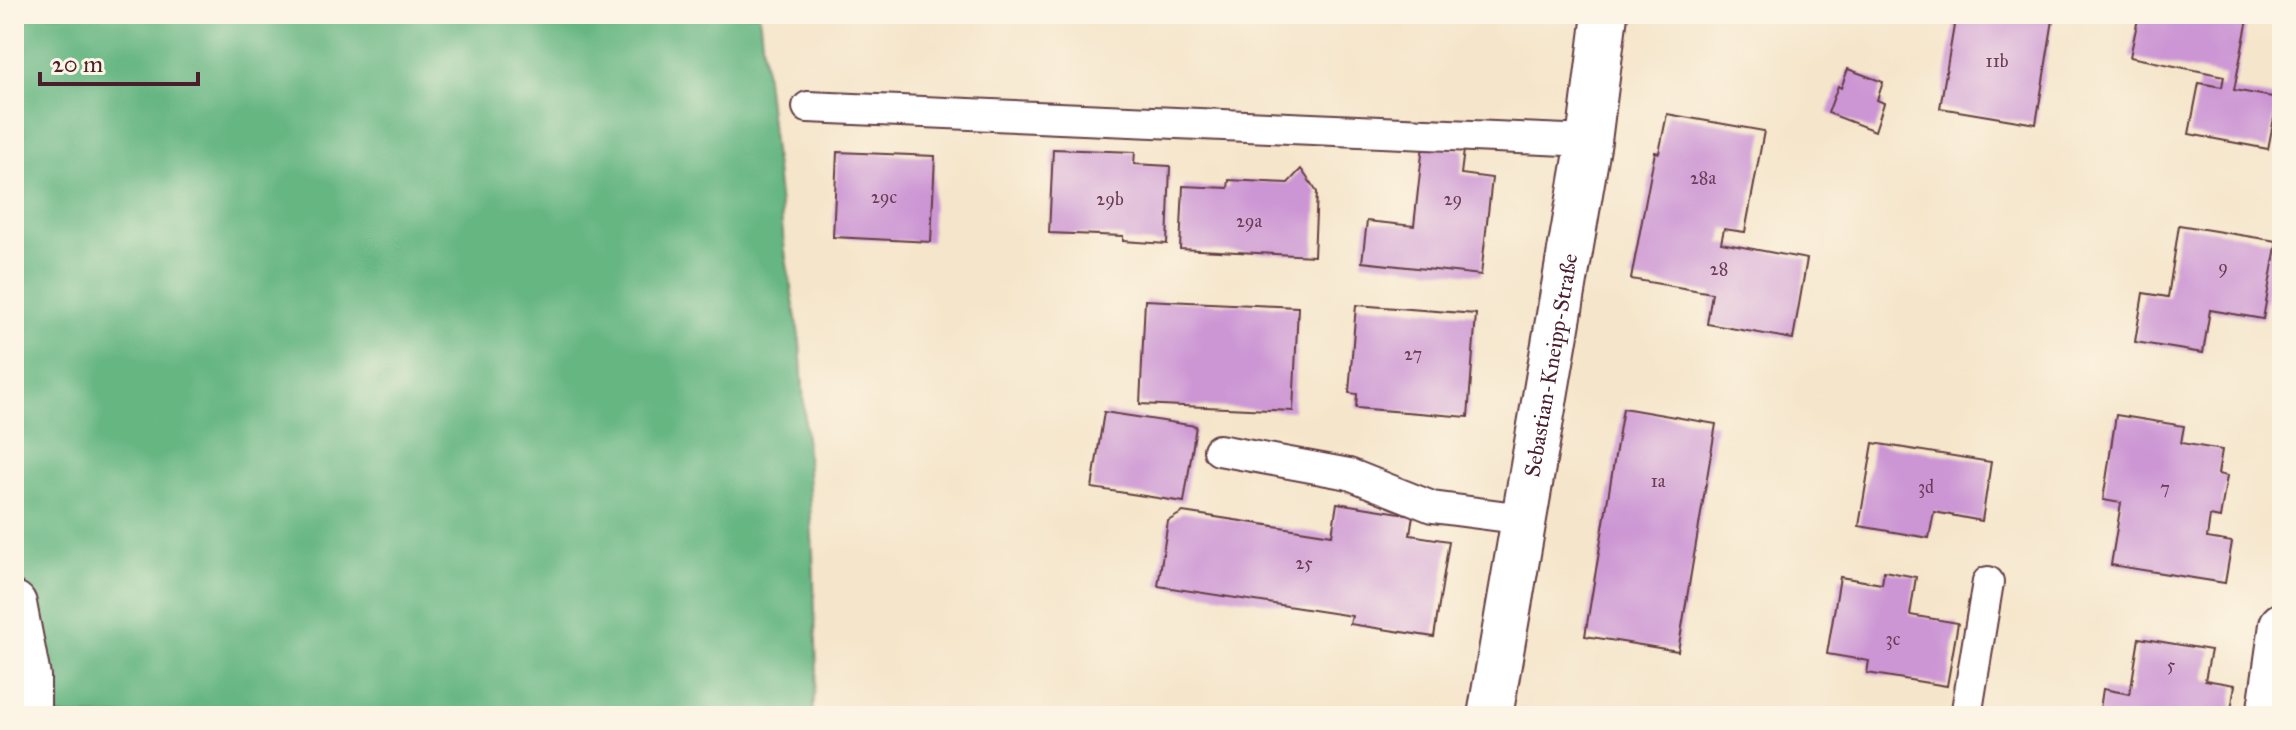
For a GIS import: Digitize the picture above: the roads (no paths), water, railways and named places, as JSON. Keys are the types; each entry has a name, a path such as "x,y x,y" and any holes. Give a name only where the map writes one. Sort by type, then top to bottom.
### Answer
{"main road":[{"name":"Sebastian-Kneipp-Straße","path":"1490,716 1589,141 1605,14"},
{"path":"14,604 28,677 28,716"},
{"path":"2269,716 2282,625"}],"lane":[{"path":"808,107 1589,141"},
{"path":"1219,450 1349,474 1432,507 1524,519"},
{"path":"1966,716 1988,582"}]}
